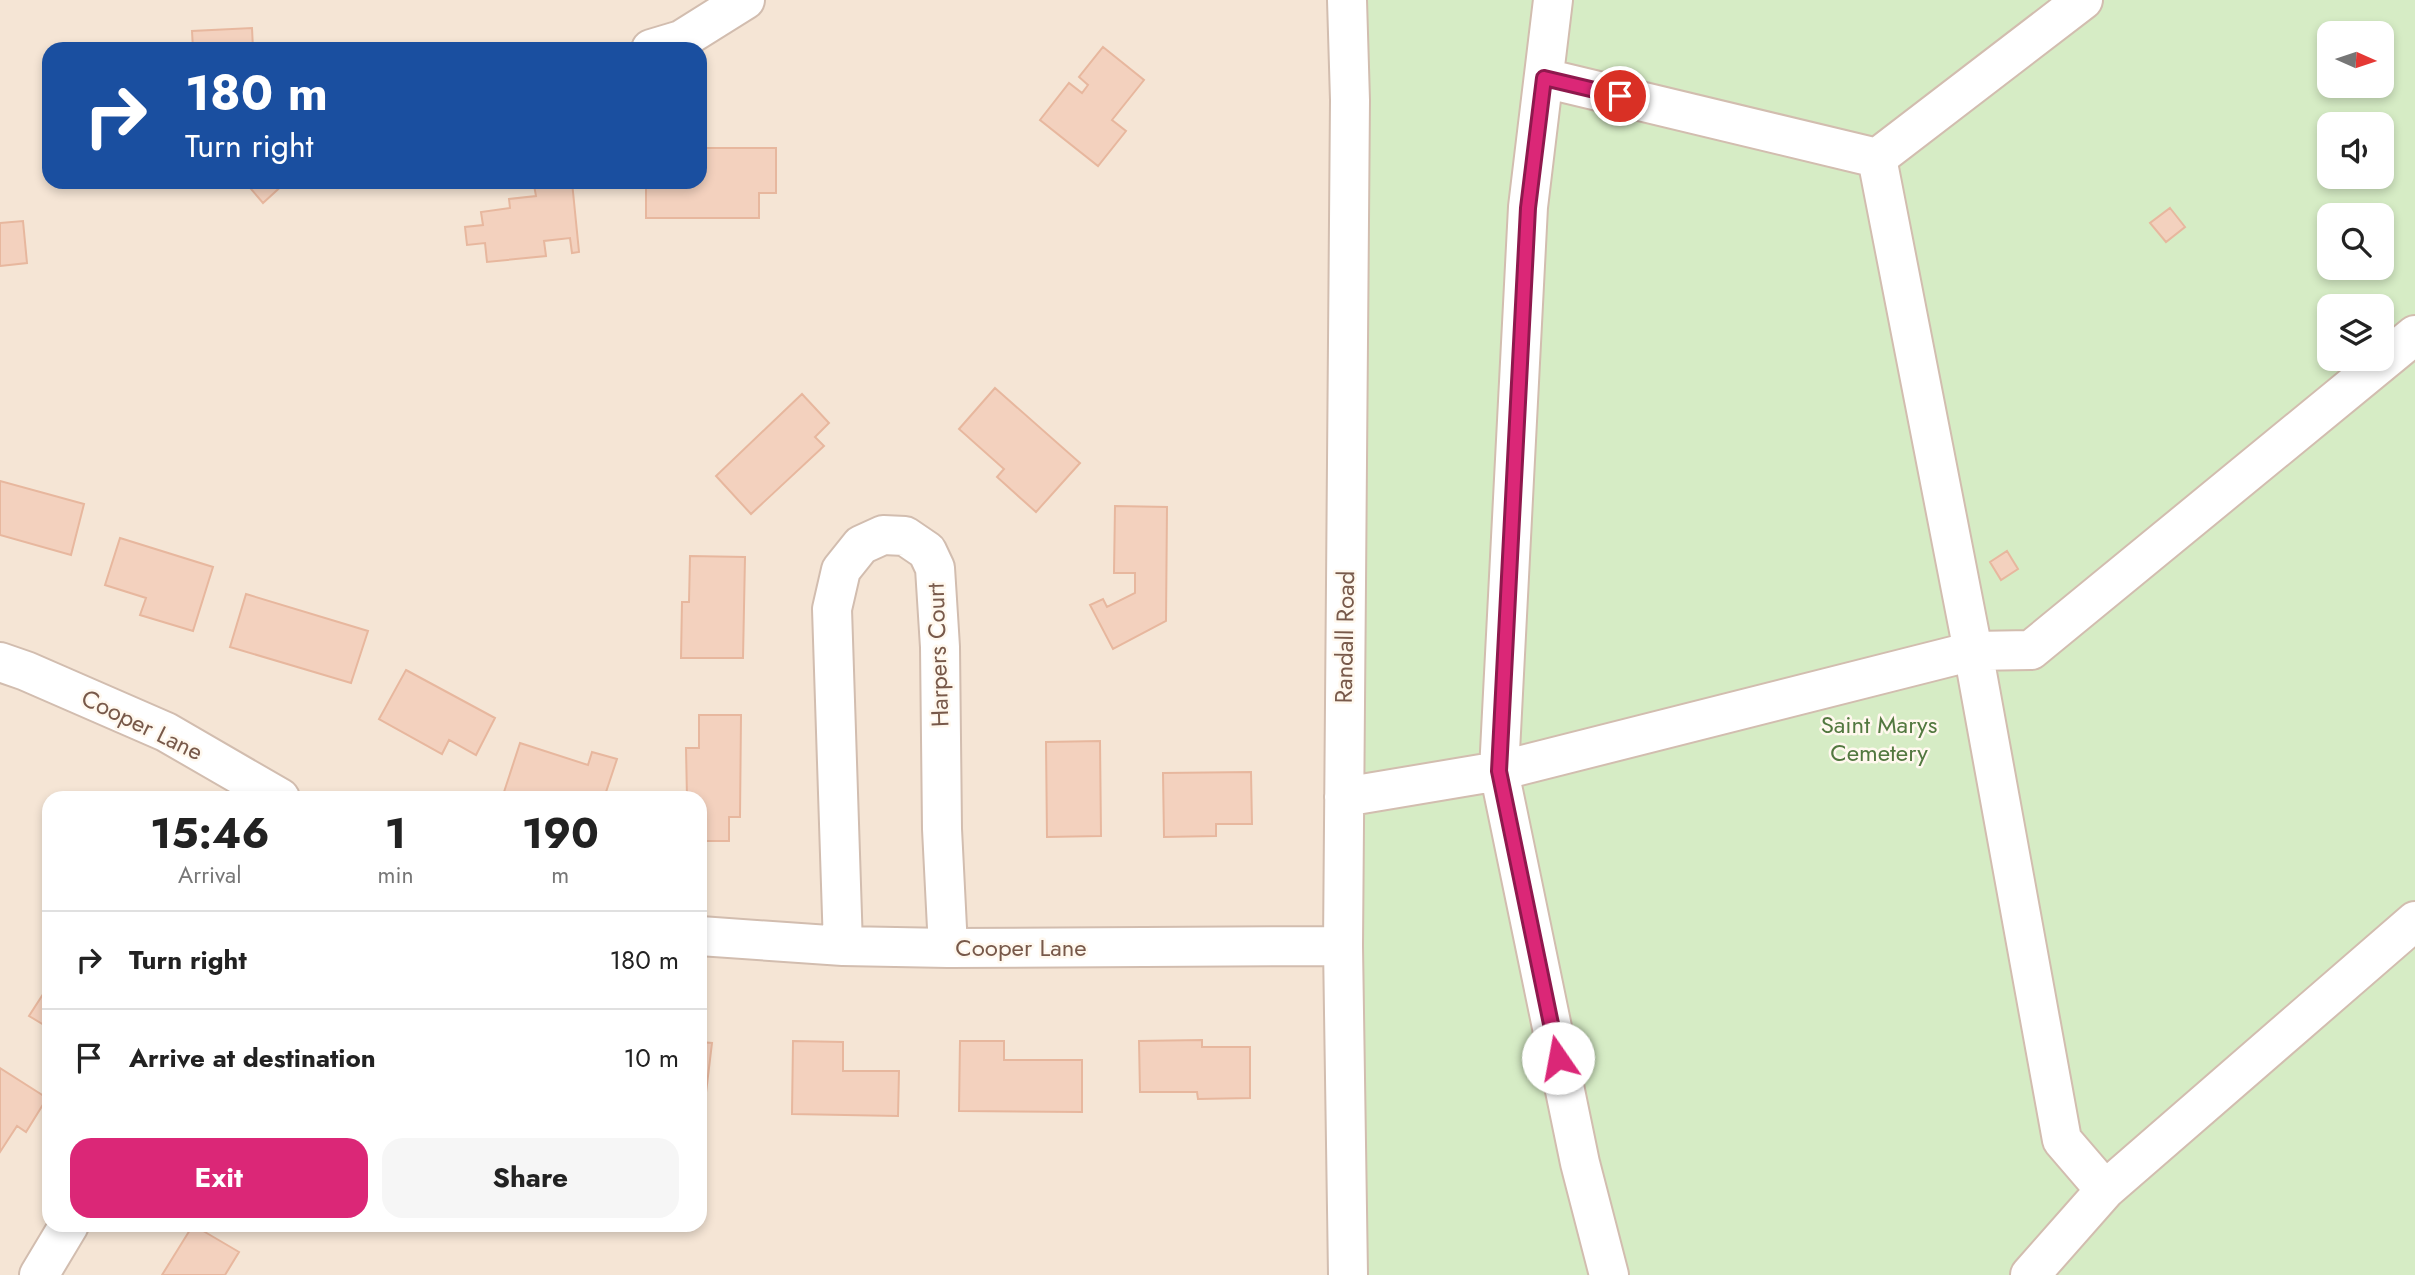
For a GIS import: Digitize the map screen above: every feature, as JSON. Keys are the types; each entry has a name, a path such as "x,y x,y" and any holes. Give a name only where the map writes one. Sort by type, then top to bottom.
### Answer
{"street":[{"path":"674,42 745,0"},
{"name":"Randall Road","path":"1347,0 1350,100 1343,946 1348,1275"},
{"path":"1553,0 1528,208 1499,771 1580,1163 1609,1275"},
{"path":"1877,158 2083,0"},
{"path":"1544,78 1877,158"},
{"path":"1877,158 1973,651 2062,1140 2105,1190"},
{"path":"1344,797 1499,771 1973,651 2031,650 2415,335"},
{"name":"Harpers Court","path":"843,946 832,609 841,570 861,545 883,535 905,536 927,551 934,568 940,646 942,830 948,948"},
{"name":"Cooper Lane","path":"0,662 166,732 268,791"},
{"path":"2030,1275 2105,1190 2415,921"},
{"name":"Cooper Lane","path":"707,936 843,946 948,948 1343,946"},
{"path":"39,1275 65,1232"}],"shaded area":[{"path":"0,0 1333,0 1326,863 1326,1217 1329,1275 0,1275"}],"green space":[{"name":"Saint Marys Cemetery","path":"1347,0 2415,0 2415,1275 1348,1275"}],"building":[{"path":"252,28 253,42 193,42 192,31"},
{"path":"1103,47 1144,80 1112,120 1126,131 1098,166 1040,120 1069,83 1082,93 1088,85 1079,77"},
{"path":"707,148 776,148 776,193 759,193 759,218 646,218 646,189 707,189"},
{"path":"251,189 278,189 263,203"},
{"path":"535,189 573,189 579,252 572,253 570,238 544,241 546,256 487,262 485,243 467,245 465,227 483,225 481,212 510,208 509,199 536,196"},
{"path":"2170,208 2185,227 2166,242 2150,223"},
{"path":"23,221 27,263 0,266 0,223"},
{"path":"995,388 1080,463 1036,512 997,477 1004,469 959,429"},
{"path":"802,394 829,423 815,437 824,446 751,514 716,476"},
{"path":"0,481 84,504 71,555 0,535"},
{"path":"1115,506 1167,507 1166,621 1113,649 1090,605 1103,599 1107,607 1135,593 1135,573 1114,573"},
{"path":"120,538 213,567 193,631 140,615 146,598 105,585"},
{"path":"2007,551 2018,569 2001,580 1990,562"},
{"path":"690,556 745,557 743,658 681,658 682,602 689,602"},
{"path":"246,594 368,631 351,683 230,647"},
{"path":"406,670 495,718 476,755 449,740 442,754 379,719"},
{"path":"699,715 741,715 740,817 729,817 729,841 707,841 707,791 687,791 686,748 699,748"},
{"path":"1100,741 1101,836 1047,837 1046,742"},
{"path":"520,743 588,765 592,752 617,759 606,791 504,791"},
{"path":"1251,772 1252,824 1216,824 1216,836 1164,837 1163,773"},
{"path":"42,996 42,1024 29,1016"},
{"path":"1202,1040 1202,1047 1250,1047 1250,1098 1198,1099 1197,1092 1140,1092 1139,1041"},
{"path":"793,1041 843,1042 843,1071 899,1071 898,1116 792,1114"},
{"path":"960,1041 1004,1041 1004,1060 1082,1060 1082,1112 959,1111"},
{"path":"707,1043 712,1043 707,1084"},
{"path":"0,1068 42,1095 42,1106 26,1132 17,1126 0,1152"},
{"path":"189,1232 205,1232 239,1252 225,1275 162,1275"}],"route":[{"path":"1558,1058 1499,771 1528,208 1544,78 1620,96"}]}
